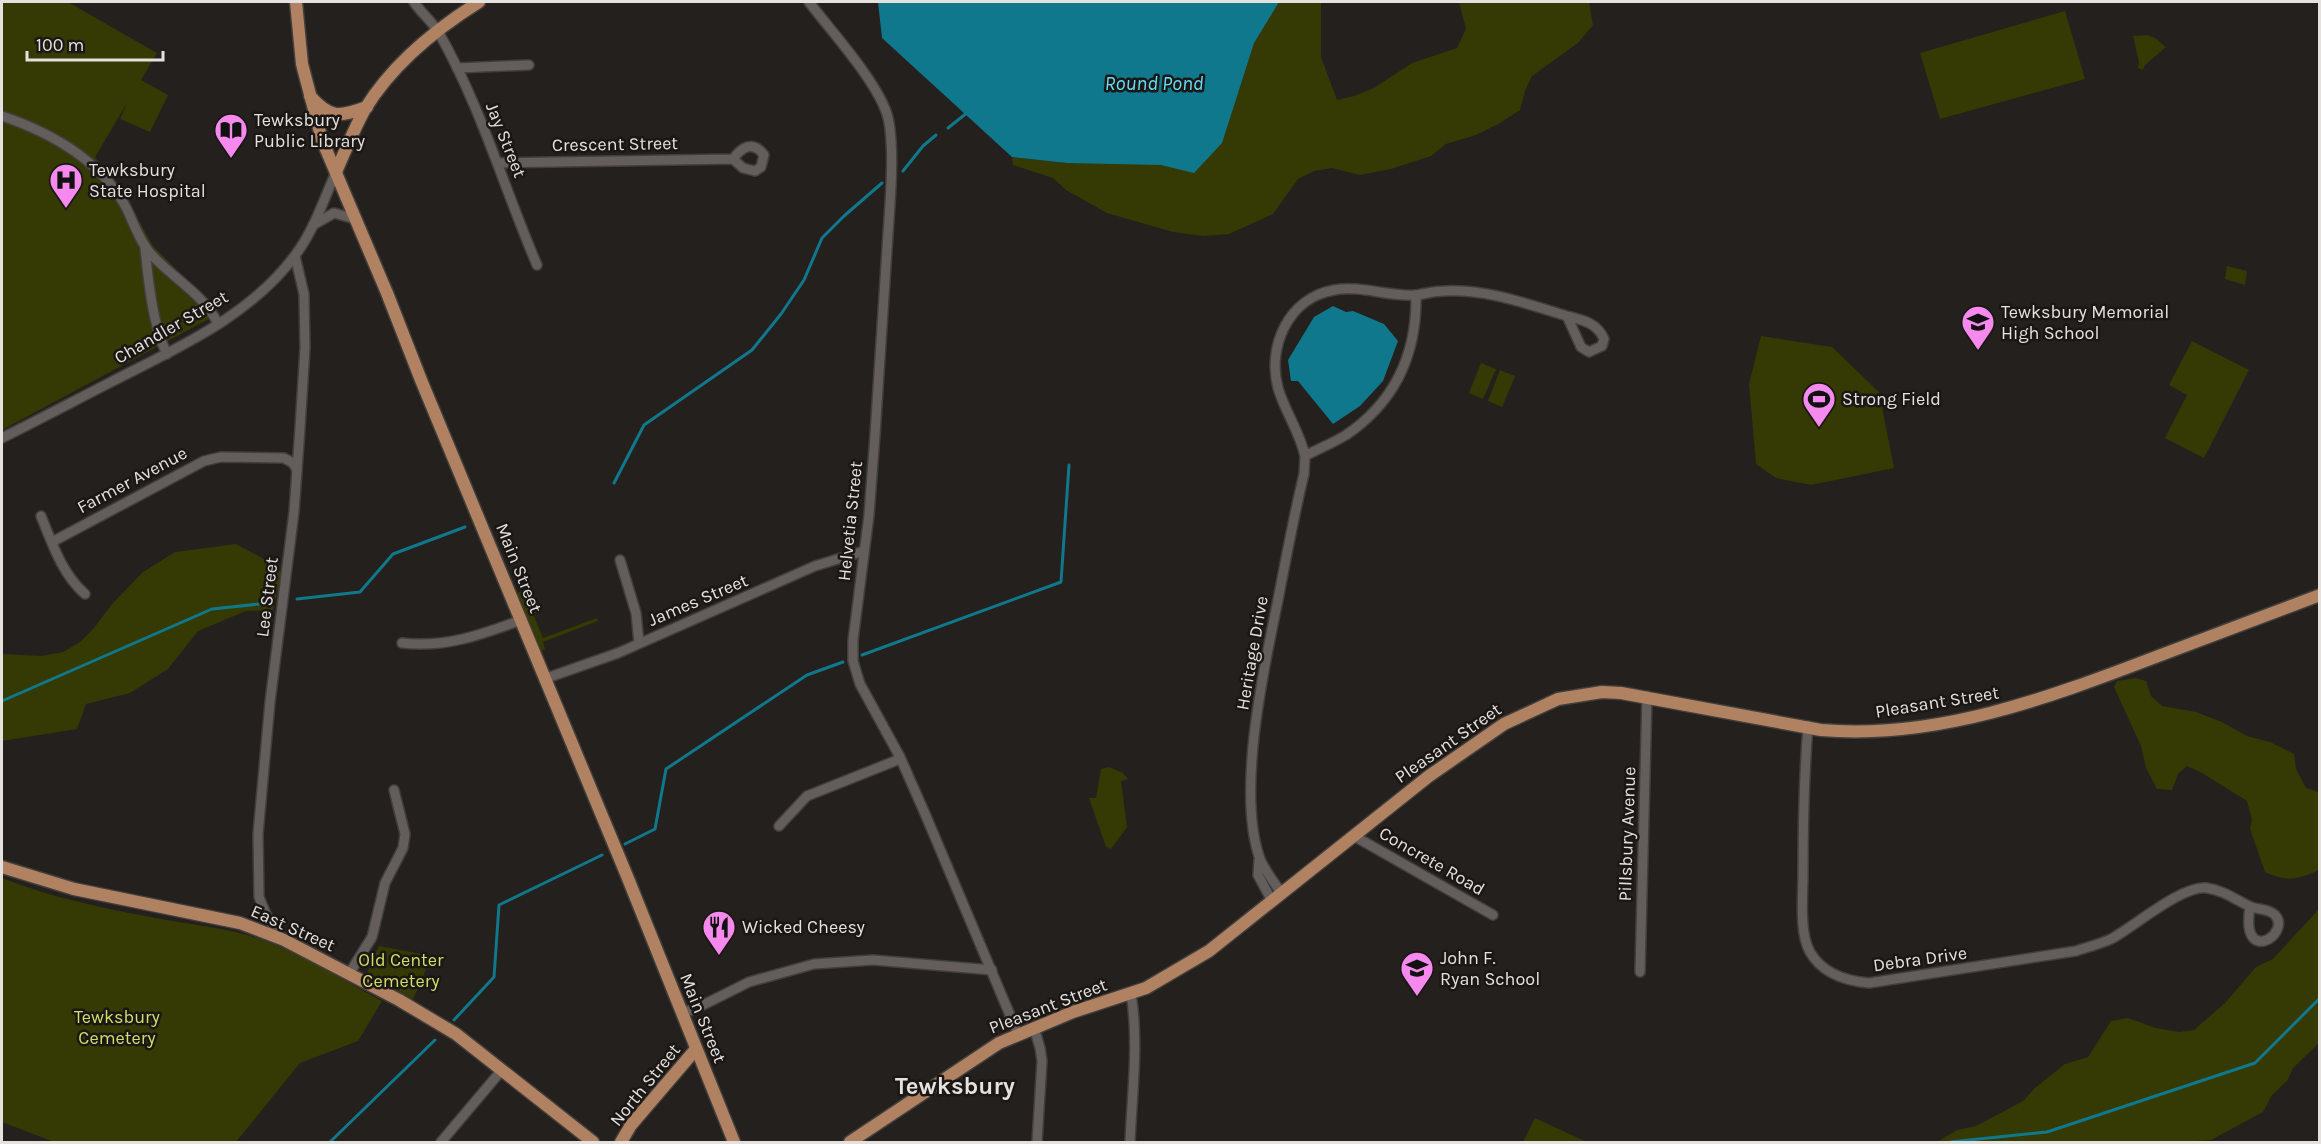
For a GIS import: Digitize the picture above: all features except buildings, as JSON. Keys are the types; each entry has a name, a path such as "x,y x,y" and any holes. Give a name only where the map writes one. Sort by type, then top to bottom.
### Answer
{"main road":[{"name":"Main Street","path":"296,2 302,64 308,94 322,140 734,1143"},
{"name":"Chandler Street","path":"336,172 367,107 395,71 438,31 479,2"},
{"path":"308,94 321,109 335,115 347,114 367,107"},
{"name":"Pleasant Street","path":"850,1143 988,1049 1034,1027 1131,994 1209,951 1454,757 1497,728 1557,699 1602,692 1647,696 1842,732 1923,725 2014,708 2085,684 2319,595"},
{"name":"East Street","path":"2,867 74,889 240,923 280,938 441,1024 593,1143"},
{"name":"North Street","path":"621,1143 632,1125 696,1049"}],"street":[{"name":"Jay Street","path":"414,2 438,31 475,105 537,265"},
{"name":"Helvetia Street","path":"809,2 865,76 883,105 888,119 891,193 875,435 853,639 855,669 860,684 900,759 1018,1034"},
{"path":"457,68 529,65"},
{"path":"2,116 48,134 85,159 110,184 123,202 145,248 153,302 163,347 167,354"},
{"name":"Crescent Street","path":"498,163 733,159"},
{"name":"Chandler Street","path":"2,438 167,354 233,315 266,287 295,256 313,225 336,172"},
{"path":"313,225 334,213 355,219"},
{"path":"145,248 202,302 218,324"},
{"name":"Lee Street","path":"280,938 259,897 258,834 270,702 297,470 305,348 301,274 295,256"},
{"name":"Heritage Drive","path":"1277,897 1260,858 1254,831 1252,790 1255,733 1271,636 1304,474 1305,456 1299,434 1282,400 1276,375 1275,359 1281,334 1292,314 1307,300 1320,293 1335,290 1366,289 1400,295 1441,291 1478,291 1508,297 1564,315"},
{"path":"1305,456 1359,426 1392,389 1407,361 1413,340 1416,295"},
{"name":"Farmer Avenue","path":"52,542 204,461 221,457 284,458 293,463 297,470"},
{"path":"41,516 70,576 85,594"},
{"name":"James Street","path":"544,680 599,661 815,566 864,551"},
{"path":"620,560 636,614 639,643"},
{"path":"402,643 418,645 454,642 520,620"},
{"name":"Pillsbury Avenue","path":"1640,972 1647,696"},
{"name":"Debra Drive","path":"1808,726 1803,811 1803,915 1806,941 1810,952 1819,962 1839,976 1853,982 1869,983 2076,951 2108,941 2180,895 2193,890 2205,888 2219,891 2240,899 2250,907"},
{"path":"779,826 807,796 900,759"},
{"path":"349,974 372,938 385,883 403,848 405,834 394,790"},
{"name":"Concrete Road","path":"1354,836 1493,915"},
{"path":"681,1012 693,1010 749,982 814,964 836,961 873,960 992,970"},
{"path":"1130,1143 1134,1032 1131,994"},
{"path":"1034,1027 1042,1062 1037,1143"},
{"path":"441,1143 501,1071"}],"green space":[{"name":"Tewksbury State Hospital","path":"2,2 68,2 157,53 141,80 168,95 150,132 120,119 127,103 95,157 118,184 153,246 220,313 2,430"},
{"path":"1273,2 1321,2 1321,57 1337,100 1374,88 1412,63 1457,48 1466,29 1459,2 1589,2 1593,25 1578,43 1532,76 1520,110 1500,123 1476,135 1446,144 1431,156 1391,169 1360,175 1332,168 1314,171 1298,179 1273,214 1229,234 1203,236 1173,232 1107,213 1066,190 1053,178 1013,165 1012,157 1067,163 1248,50"},
{"path":"2065,11 2085,79 1940,119 1920,53"},
{"path":"2147,35 2166,47 2145,65 2143,70 2138,68 2139,62 2133,36"},
{"path":"2227,266 2247,271 2245,285 2225,279"},
{"name":"Strong Field","path":"1761,336 1832,347 1879,392 1894,468 1811,485 1776,478 1756,464 1749,384"},
{"path":"2192,341 2249,370 2204,458 2165,438 2187,395 2169,385"},
{"path":"1481,363 1496,369 1483,399 1469,393"},
{"path":"1500,370 1515,376 1502,407 1488,401"},
{"path":"236,544 282,572 273,610 246,611 198,631 168,669 130,693 86,704 77,729 2,741 2,654 41,656 63,652 80,642 94,628 112,604 143,572 175,552"},
{"path":"531,587 541,610 533,614 543,638 597,618 598,621 543,642 545,649 541,651 518,595 519,592"},
{"path":"2136,678 2146,681 2151,696 2162,706 2196,712 2222,722 2247,736 2270,742 2294,754 2296,769 2306,788 2319,792 2319,870 2292,878 2265,872 2250,829 2252,820 2247,801 2202,773 2187,766 2178,774 2172,790 2157,789 2146,768 2141,746 2114,687 2117,681"},
{"path":"1109,767 1123,773 1128,779 1121,781 1127,827 1111,849 1106,847 1089,798 1096,798 1101,769"},
{"name":"Tewksbury Cemetery","path":"2,878 80,902 248,935 307,960 382,1001 358,1041 300,1063 236,1142 54,1142 2,1122"},
{"path":"2319,909 2319,1043 2293,1068 2287,1081 2272,1095 2263,1112 2211,1140 1937,1142 1957,1130 1976,1126 2023,1101 2035,1088 2065,1064 2088,1057 2111,1021 2128,1018 2156,1028 2179,1032 2194,1030 2225,1003 2256,967 2273,959"},
{"name":"Old Center Cemetery","path":"379,946 432,956 413,999 366,975"},
{"path":"1535,1118 1587,1142 1523,1142"}],"water":[{"name":"Round Pond","path":"878,2 1279,2 1254,43 1222,143 1194,173 1161,165 1067,163 1012,157 882,38"},
{"path":"1333,306 1346,312 1353,311 1384,324 1398,341 1383,381 1360,406 1333,424 1298,381 1291,381 1288,360 1314,317"}],"waterway":[{"path":"948,128 968,112"},
{"path":"903,171 923,146 936,135"},
{"path":"614,483 644,425 752,350 781,314 804,280 822,238 882,183"},
{"path":"862,655 1061,582 1069,465"},
{"path":"297,599 360,592 393,554 465,527"},
{"path":"2,701 212,609 269,603"},
{"path":"625,844 655,829 666,769 807,675 843,662"},
{"path":"454,1020 494,977 499,905 602,855"},
{"path":"1950,1142 2047,1132 2255,1063 2320,998"},
{"path":"330,1142 435,1040"}],"place":[{"name":"Tewksbury Public Library","path":"231,159"},
{"name":"Tewksbury State Hospital","path":"66,209"},
{"name":"Tewksbury Memorial High School","path":"1978,351"},
{"name":"Strong Field","path":"1819,428"},
{"name":"Wicked Cheesy","path":"719,956"},
{"name":"John F. Ryan School","path":"1417,997"}],"district":[{"name":"Tewksbury","path":"955,1086"}]}
